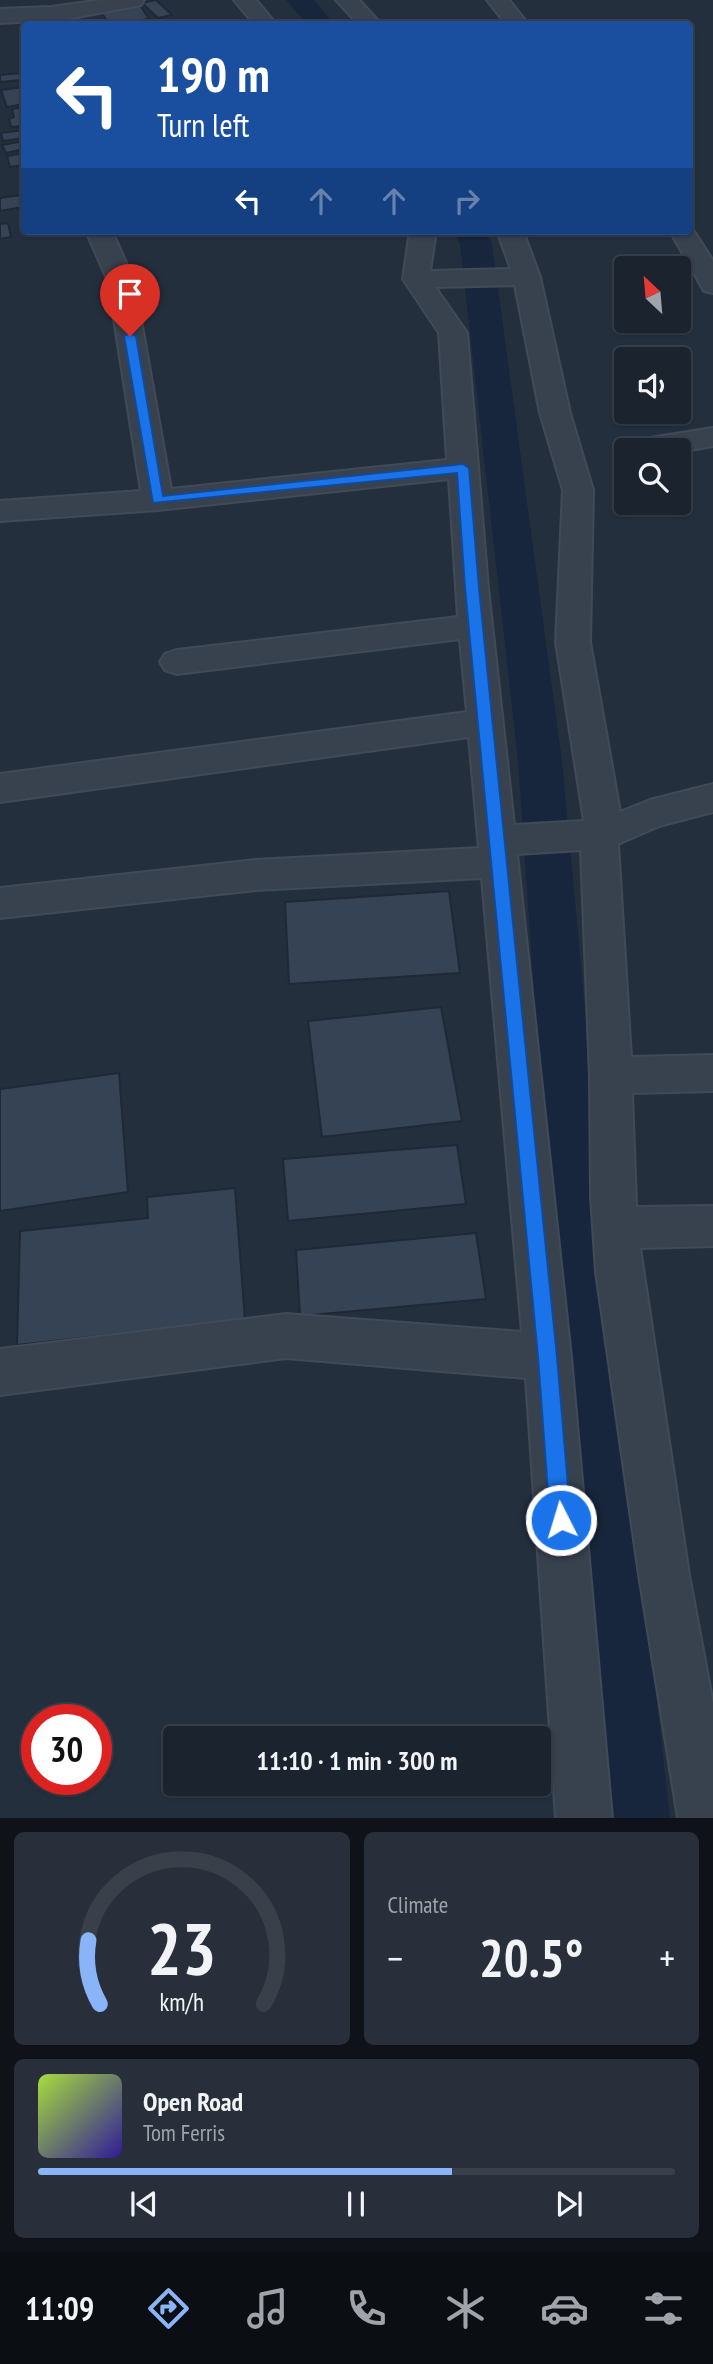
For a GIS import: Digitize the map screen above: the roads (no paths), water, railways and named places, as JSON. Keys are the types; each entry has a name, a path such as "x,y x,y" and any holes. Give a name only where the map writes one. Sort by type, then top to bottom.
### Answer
{"street":[{"path":"0,16 29,21 134,0"},
{"path":"347,0 367,21"},
{"path":"498,0 515,21"},
{"path":"254,1 264,21"},
{"path":"101,235 121,281 158,500"},
{"path":"423,235 427,279 453,332 475,626 485,722 503,847 548,1357 584,1818"},
{"path":"511,235 527,277 555,413 604,454"},
{"path":"684,235 713,285"},
{"path":"427,279 527,277"},
{"path":"706,1818 662,1561 619,1272 611,1076 573,642 578,490 604,454 713,437"},
{"path":"0,511 158,500 463,468"},
{"path":"177,662 475,626"},
{"path":"0,788 485,722"},
{"path":"0,902 591,835 650,814 713,798"},
{"path":"611,1076 713,1073"},
{"path":"616,1228 713,1226"},
{"path":"0,1372 286,1336 548,1357"}],"waterway":[{"path":"299,0 318,21"},
{"path":"471,235 476,244 540,761 582,1280 636,1818"}]}
